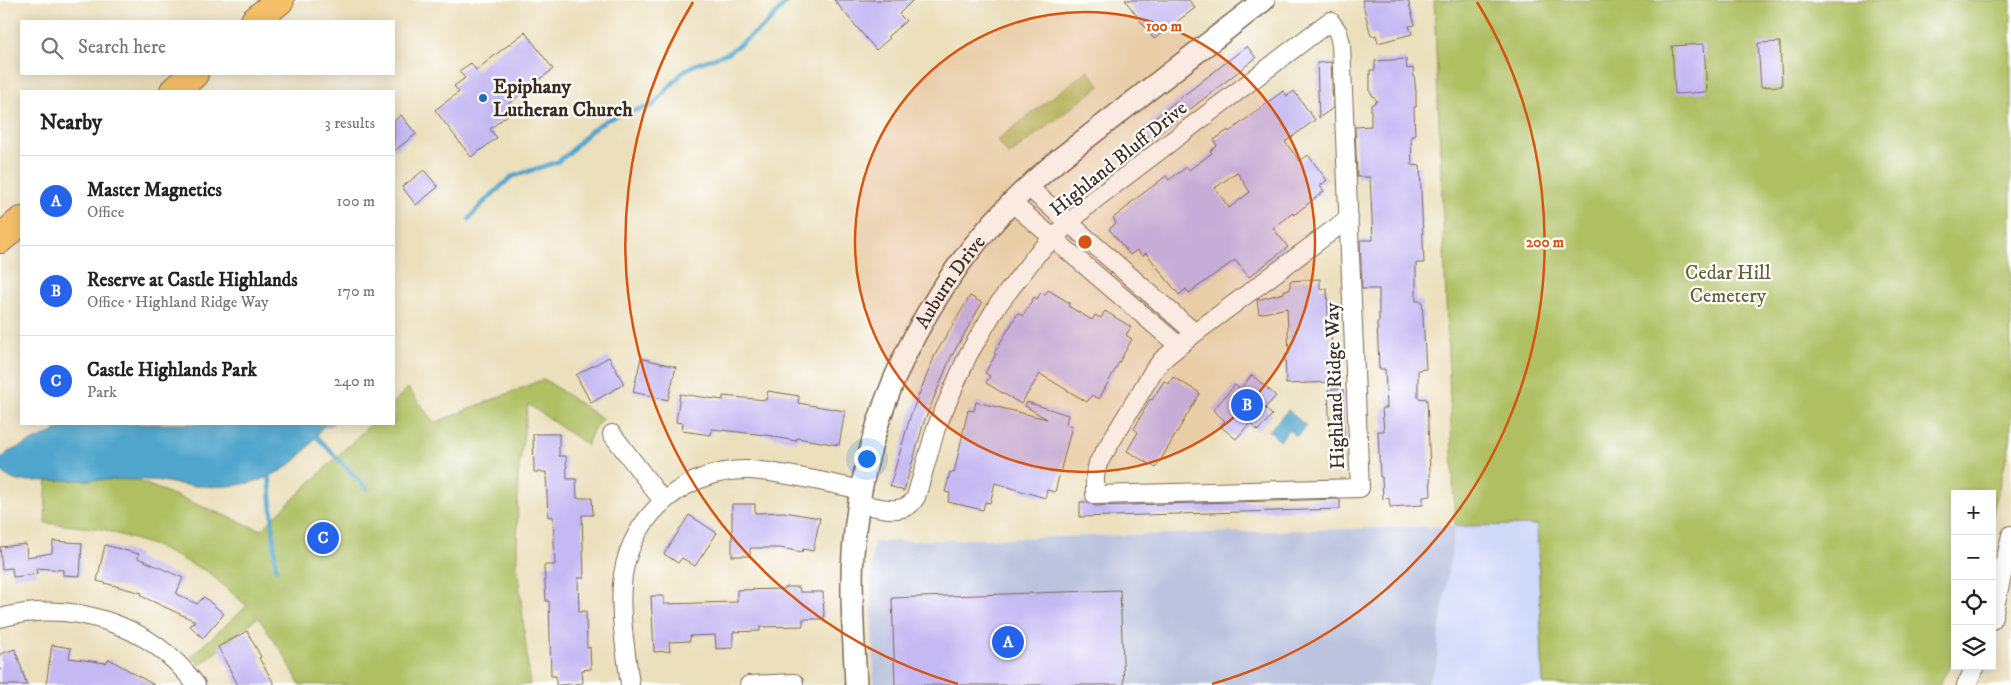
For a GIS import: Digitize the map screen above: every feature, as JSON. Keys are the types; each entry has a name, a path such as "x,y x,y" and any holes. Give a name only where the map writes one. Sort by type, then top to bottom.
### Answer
{"main road":[{"path":"256,20 280,0"},
{"path":"175,90 193,75"},
{"path":"0,239 20,222"}],"street":[{"name":"Auburn Drive","path":"856,685 852,582 853,547 861,497 881,414 891,386 928,310 953,272 1011,202 1027,186 1264,0"},
{"name":"Highland Ridge Way","path":"1179,346 1154,370 1098,463 1094,476 1095,495 1360,488 1341,44 1338,32 1330,20"},
{"name":"Highland Bluff Drive","path":"861,497 895,509 905,509 912,505 936,428 968,355 998,306 1037,254 1068,223 1097,198 1330,20"},
{"path":"1027,186 1195,333"},
{"path":"1011,202 1179,346 1348,218"},
{"path":"612,434 663,501"},
{"path":"630,685 623,610 623,575 632,545 640,529 663,501 695,480 725,472 748,470 861,497"},
{"path":"1996,602 2011,535"},
{"path":"0,618 25,612 59,611 97,617 115,623 132,630 148,640 176,662 196,685"},
{"path":"1966,685 1974,670"},
{"path":"749,685 794,684"}],"shaded area":[{"path":"1537,525 1543,685 1426,685 1437,664 1438,641 1455,526"},
{"path":"1455,526 1438,641 1437,664 1426,685 874,685 871,585 873,542"}],"green space":[{"name":"Cedar Hill Cemetery","path":"1434,0 2011,0 2011,438 1996,500 1996,490 1951,490 1951,665 1939,685 1543,685 1537,525 1455,526"},
{"path":"1088,70 1100,86 1009,155 997,140"},
{"path":"544,379 602,419 593,430 587,445 528,404 518,476 517,562 530,685 300,685 286,658 258,617 200,665 191,656 247,606 208,572 155,546 102,529 45,523 47,472 56,425 118,425 111,470 261,530 370,425 395,425 395,401 408,388 434,423"}],"water":[{"path":"1288,410 1306,426 1297,436 1288,430 1280,441 1269,431"},
{"path":"70,425 329,425 322,427 310,446 296,460 280,471 263,479 245,484 226,486 184,485 150,480 17,481 6,476 0,465 0,460 8,452"}],"building":[{"path":"834,0 913,0 899,14 906,21 888,36 890,38 876,50"},
{"path":"1125,0 1189,0 1195,8 1154,39"},
{"path":"1362,0 1408,0 1415,25 1409,26 1412,34 1378,43 1376,35 1371,36"},
{"name":"Epiphany Lutheran Church","path":"525,32 553,69 507,105 509,107 505,110 509,114 490,129 497,138 471,157 435,110 459,92 454,86 465,78 459,71 471,63 476,70"},
{"path":"1780,42 1782,86 1761,87 1758,43"},
{"path":"1704,44 1707,92 1675,94 1672,46"},
{"path":"1247,46 1256,58 1151,140 1142,128"},
{"path":"1406,59 1407,69 1413,68 1416,91 1416,107 1414,107 1415,136 1411,136 1412,165 1420,166 1424,263 1416,263 1416,301 1422,301 1426,369 1418,370 1418,398 1427,399 1431,496 1423,497 1423,505 1390,507 1389,498 1383,499 1382,477 1380,477 1378,431 1384,431 1382,408 1387,408 1385,369 1379,369 1377,322 1379,322 1379,289 1362,289 1360,240 1373,240 1370,177 1357,177 1355,127 1371,126 1371,105 1377,101 1370,92 1370,70 1375,70 1375,61"},
{"path":"1331,62 1333,108 1319,118 1317,63"},
{"path":"1283,91 1287,96 1294,91 1315,120 1285,142 1300,161 1308,155 1327,180 1320,186 1324,191 1294,215 1293,213 1273,228 1288,247 1249,277 1235,260 1189,293 1186,289 1179,295 1146,253 1142,256 1137,250 1130,255 1109,229 1116,223 1113,218 1129,204 1166,176 1169,180 1187,167 1189,170 1212,153 1210,151 1217,146 1214,140 1228,130 1229,132","holes":["1237,172 1250,192 1229,208 1215,188"]},
{"path":"401,115 416,134 395,150 395,120"},
{"path":"424,170 438,187 416,205 402,187"},
{"path":"1320,279 1320,289 1327,288 1328,316 1331,316 1332,382 1286,384 1285,355 1289,354 1287,308 1259,314 1257,300 1284,293 1284,290 1290,290 1290,281"},
{"path":"1048,290 1070,303 1068,306 1092,320 1095,315 1101,318 1105,311 1131,327 1126,335 1132,339 1099,399 1092,395 1087,402 1040,374 1021,404 986,383 990,376 985,373 996,354 994,353 1018,313 1023,316 1034,297 1037,299 1041,292 1045,295"},
{"path":"970,296 982,303 950,359 924,422 904,491 890,486 911,414 935,355"},
{"path":"609,357 624,384 591,403 576,375"},
{"path":"641,358 676,367 668,400 633,392"},
{"path":"1252,375 1276,396 1265,408 1272,415 1258,431 1250,423 1236,439 1220,426 1225,421 1213,410 1235,385 1240,389"},
{"path":"1173,377 1200,393 1156,468 1127,451 1138,432 1134,429 1150,399 1152,400 1164,381 1169,384"},
{"path":"1328,389 1343,389 1344,438 1330,438"},
{"path":"768,391 799,396 798,403 845,411 839,445 797,438 796,441 774,436 712,429 711,435 682,431 683,423 676,422 680,394 723,400 723,396 766,400"},
{"path":"976,402 1047,419 1025,406 1027,402 1068,415 1066,424 1072,426 1055,492 1047,490 1045,498 995,483 990,503 985,502 983,510 948,502 950,493 945,492 950,472 954,473 968,410 974,411"},
{"path":"533,434 559,434 559,456 566,456 567,479 576,479 577,498 592,498 593,515 582,515 584,578 578,578 579,612 586,611 587,648 590,647 591,669 582,670 583,683 556,685 556,676 551,676 549,601 546,601 544,565 555,565 553,516 548,517 546,472 534,472"},
{"path":"1340,499 1340,509 1080,517 1080,502 1087,502 1095,506"},
{"path":"732,504 755,504 755,513 784,512 820,518 813,551 803,549 802,552 780,548 750,548 750,556 732,556"},
{"path":"689,515 717,533 695,566 682,558 678,563 664,554"},
{"path":"53,541 82,543 80,576 63,575 63,570 36,568 37,574 13,577 12,568 2,569 0,547 26,544 27,557 52,553"},
{"path":"105,545 139,554 138,558 183,578 176,594 197,604 204,597 224,614 203,638 190,626 195,621 141,596 142,593 97,581"},
{"path":"785,587 799,587 800,592 823,592 824,619 803,619 803,626 760,627 760,631 733,632 733,648 716,649 715,635 690,636 690,641 669,642 670,651 654,652 651,596 664,596 664,604 737,602 737,590 785,589"},
{"path":"1120,590 1124,685 895,685 892,598"},
{"path":"247,631 261,657 259,658 275,685 238,685 218,647"},
{"path":"52,645 71,648 69,658 106,663 109,659 154,685 46,685"},
{"path":"15,649 27,685 0,685 0,654"}],"waterway":[{"path":"469,219 511,177 557,162 568,154 589,132 605,121 620,114 652,106 683,72 694,65 728,53 767,24 788,0"},
{"path":"314,434 367,489"},
{"path":"269,470 276,569"}],"place":[{"name":"Epiphany Lutheran Church","path":"483,98"},
{"name":"Reserve at Castle Highlands","path":"1247,405"},
{"name":"Castle Highlands Park","path":"323,538"},
{"name":"Master Magnetics","path":"1008,642"}]}
